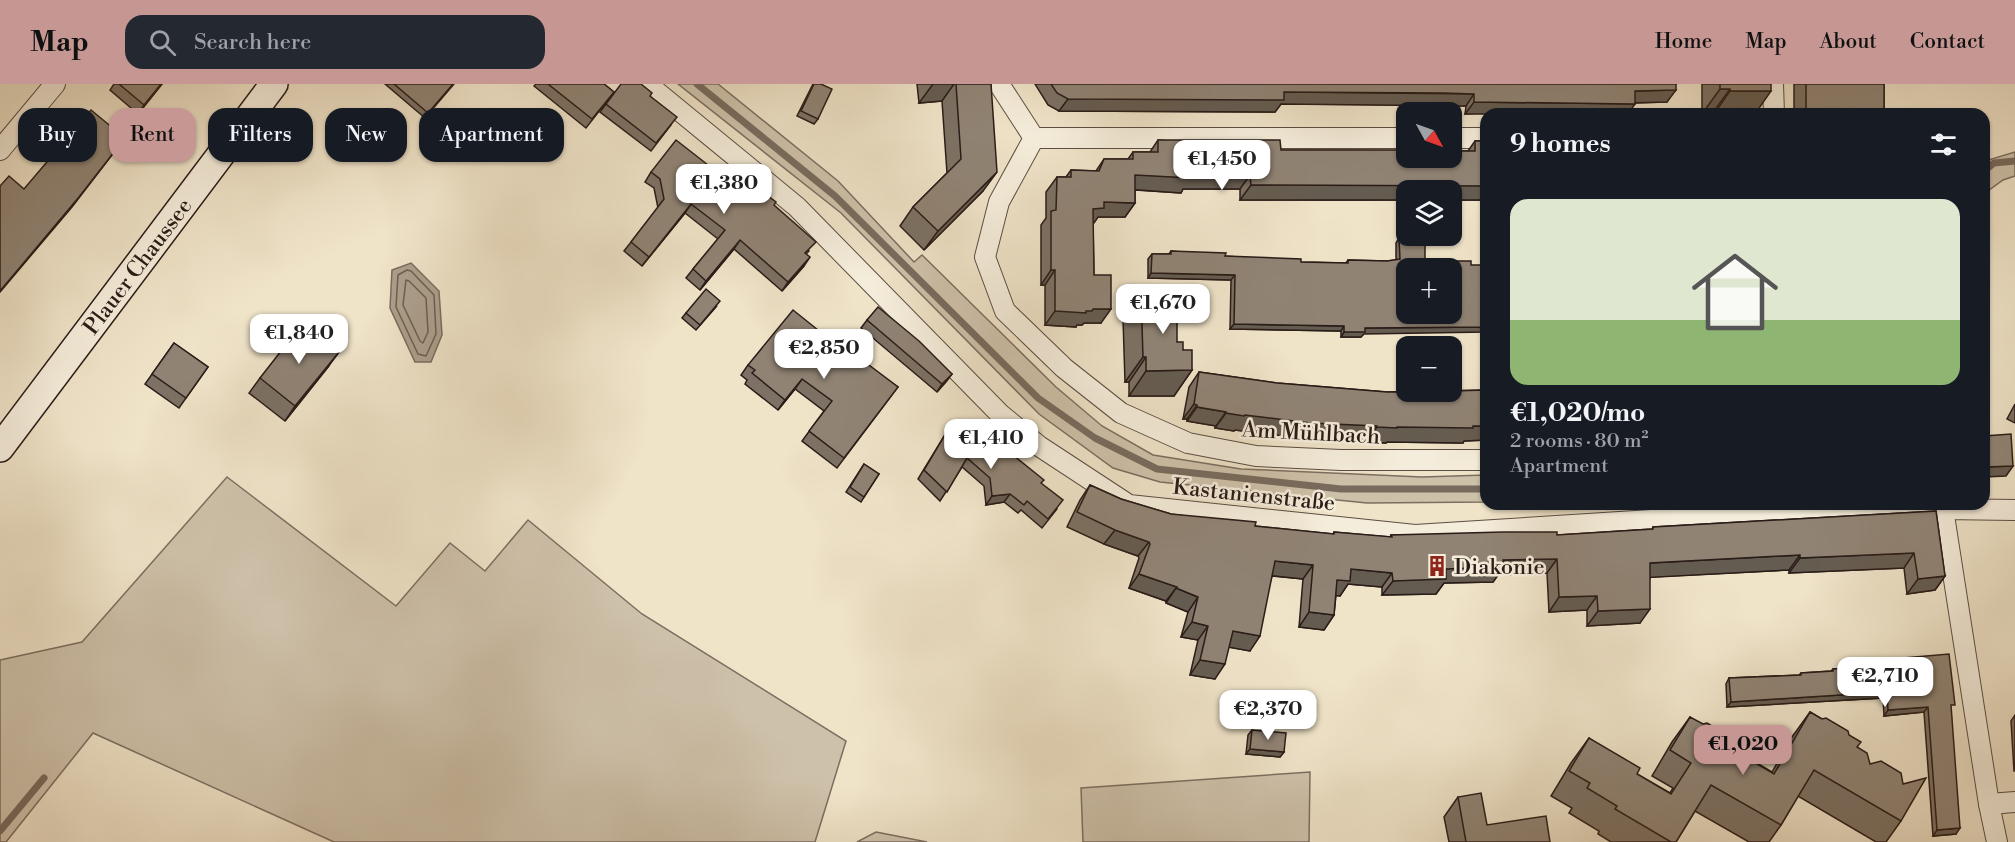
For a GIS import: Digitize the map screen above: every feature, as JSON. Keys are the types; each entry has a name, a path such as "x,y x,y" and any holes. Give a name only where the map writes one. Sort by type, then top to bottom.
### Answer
{"main road":[{"name":"Plauer Chaussee","path":"0,448 274,84"}],"street":[{"path":"0,150 55,84"},
{"name":"Kastanienstraße","path":"646,84 797,207 1000,414 1039,446 1129,505 1415,535 1750,510"},
{"path":"999,84 1034,138 1396,138"},
{"path":"1773,84 1774,108"},
{"name":"Am Mühlbach","path":"1034,138 999,202 985,257 1005,311 1064,368 1121,413 1188,443 1256,456 1341,460 1480,460"},
{"path":"1462,138 1480,138"},
{"path":"1943,510 1989,804 1997,842"},
{"name":"Kastanienstraße","path":"1990,510 2015,510"},
{"path":"1989,804 2015,802"}],"shaded area":[{"path":"678,84 718,84 838,181 914,262 922,255 1056,387 1102,426 1153,455 1241,469 1422,477 1480,475 1480,502 1367,503 1160,482 1113,468 1039,414 841,213"},
{"path":"2015,152 2015,176 2003,180 1990,189 1990,160"},
{"path":"227,477 396,606 450,543 485,571 528,520 642,614 846,741 815,842 334,842 93,733 6,842 0,842 0,660 82,642"},
{"path":"1310,772 1309,842 1083,842 1081,788"},
{"path":"876,832 927,842 857,842"}],"water":[{"path":"411,263 439,291 442,335 431,362 415,362 390,308 392,270"}],"building":[{"path":"119,84 161,84 144,105"},
{"path":"394,84 453,84 432,108 422,108"},
{"path":"548,84 604,84 614,92 592,119"},
{"path":"621,84 641,84 652,93 650,96 677,117 656,143 606,104"},
{"path":"814,84 821,84 832,89 818,119 801,111"},
{"path":"956,84 991,84 997,172 938,231 913,207 961,159"},
{"path":"1051,84 1676,84 1676,90 1635,91 1635,104 1474,102 1474,94 1444,93 1284,92 1284,100 1068,99 1057,93"},
{"path":"1720,84 1771,84 1771,91 1730,91 1730,89 1720,89"},
{"path":"1806,84 1884,84 1884,108 1806,108"},
{"path":"97,115 109,125 109,159 0,291 0,186 9,176 24,189 47,162 97,162"},
{"path":"676,140 726,179 734,169 745,179 747,176 766,191 764,193 776,202 774,205 816,242 805,253 810,257 788,282 740,240 706,281 693,269 725,230 691,204 649,257 631,242 664,199 660,179 651,172"},
{"path":"1158,140 1280,140 1281,150 1396,150 1396,168 1462,168 1462,151 1475,151 1475,141 1480,141 1480,186 1462,186 1462,180 1396,180 1396,186 1251,185 1250,175 1191,175 1191,178 1135,175 1135,203 1104,202 1104,208 1093,209 1094,275 1111,275 1111,309 1093,309 1086,313 1055,311 1055,270 1051,270 1051,211 1056,210 1057,177 1071,177 1071,170 1099,171 1104,159 1133,159 1133,152 1158,152"},
{"path":"1399,246 1425,246 1425,258 1400,258"},
{"path":"1171,251 1301,259 1301,262 1348,263 1348,260 1396,260 1396,324 1462,324 1462,261 1471,261 1471,265 1480,265 1480,327 1365,328 1365,332 1344,332 1344,326 1234,324 1235,275 1151,273 1152,254 1171,254"},
{"path":"706,289 720,301 700,325 686,313"},
{"path":"1141,294 1177,294 1177,342 1183,342 1183,350 1192,350 1192,370 1146,371 1146,357 1143,357"},
{"path":"878,307 919,341 952,374 942,384 867,320"},
{"path":"793,310 843,350 845,347 898,387 844,458 809,431 832,401 802,379 785,400 752,373 755,370 748,365"},
{"path":"303,323 339,352 295,406 260,378"},
{"path":"174,343 208,367 186,398 152,374"},
{"path":"1199,372 1277,383 1396,392 1396,402 1462,402 1462,391 1480,390 1480,426 1473,426 1473,428 1397,428 1310,423 1244,416 1197,407 1194,404"},
{"path":"949,428 971,445 982,430 1044,480 1041,483 1063,500 1048,519 1027,501 1024,505 1010,494 992,496 990,478 967,458 947,492 924,470"},
{"path":"2011,434 2013,466 1990,467 1990,436"},
{"path":"864,464 879,474 864,497 850,487"},
{"path":"1090,485 1121,499 1171,514 1256,522 1255,526 1392,537 1391,535 1503,532 1557,532 1557,535 1653,529 1653,527 1936,511 1945,576 1918,579 1914,553 1800,558 1800,555 1650,563 1650,609 1598,611 1597,596 1559,597 1557,559 1503,560 1504,567 1446,569 1446,579 1393,581 1392,573 1351,569 1350,581 1337,580 1334,615 1309,612 1313,565 1275,561 1260,636 1233,631 1225,664 1200,660 1208,626 1192,622 1198,597 1139,574 1149,542 1115,530 1077,512"},
{"path":"1949,654 1955,705 1951,705 1960,828 1937,830 1928,707 1888,710 1887,692 1731,702 1729,678 1801,675 1801,673 1833,671 1833,669 1892,666 1892,659"},
{"path":"1810,712 1848,731 1849,735 1861,742 1857,747 1867,753 1870,764 1881,761 1901,773 1903,784 1926,778 1901,821 1814,770 1781,825 1711,785 1676,842 1671,842 1615,809 1617,806 1587,788 1590,783 1569,771 1589,738 1640,768 1637,774 1671,794 1691,763 1670,750 1690,717 1703,724 1707,723 1727,735 1728,746 1752,739 1742,755 1774,774"},
{"path":"1252,730 1286,733 1284,752 1250,749"},
{"path":"1481,793 1487,825 1546,816 1550,842 1466,842 1458,797"}],"waterway":[{"path":"697,84 835,196 1038,398 1095,438 1157,469 1341,489 1480,489"},
{"path":"1990,166 1994,163 2015,161"},
{"path":"0,831 44,778"}],"place":[{"name":"Diakonie","path":"1437,566"}]}
